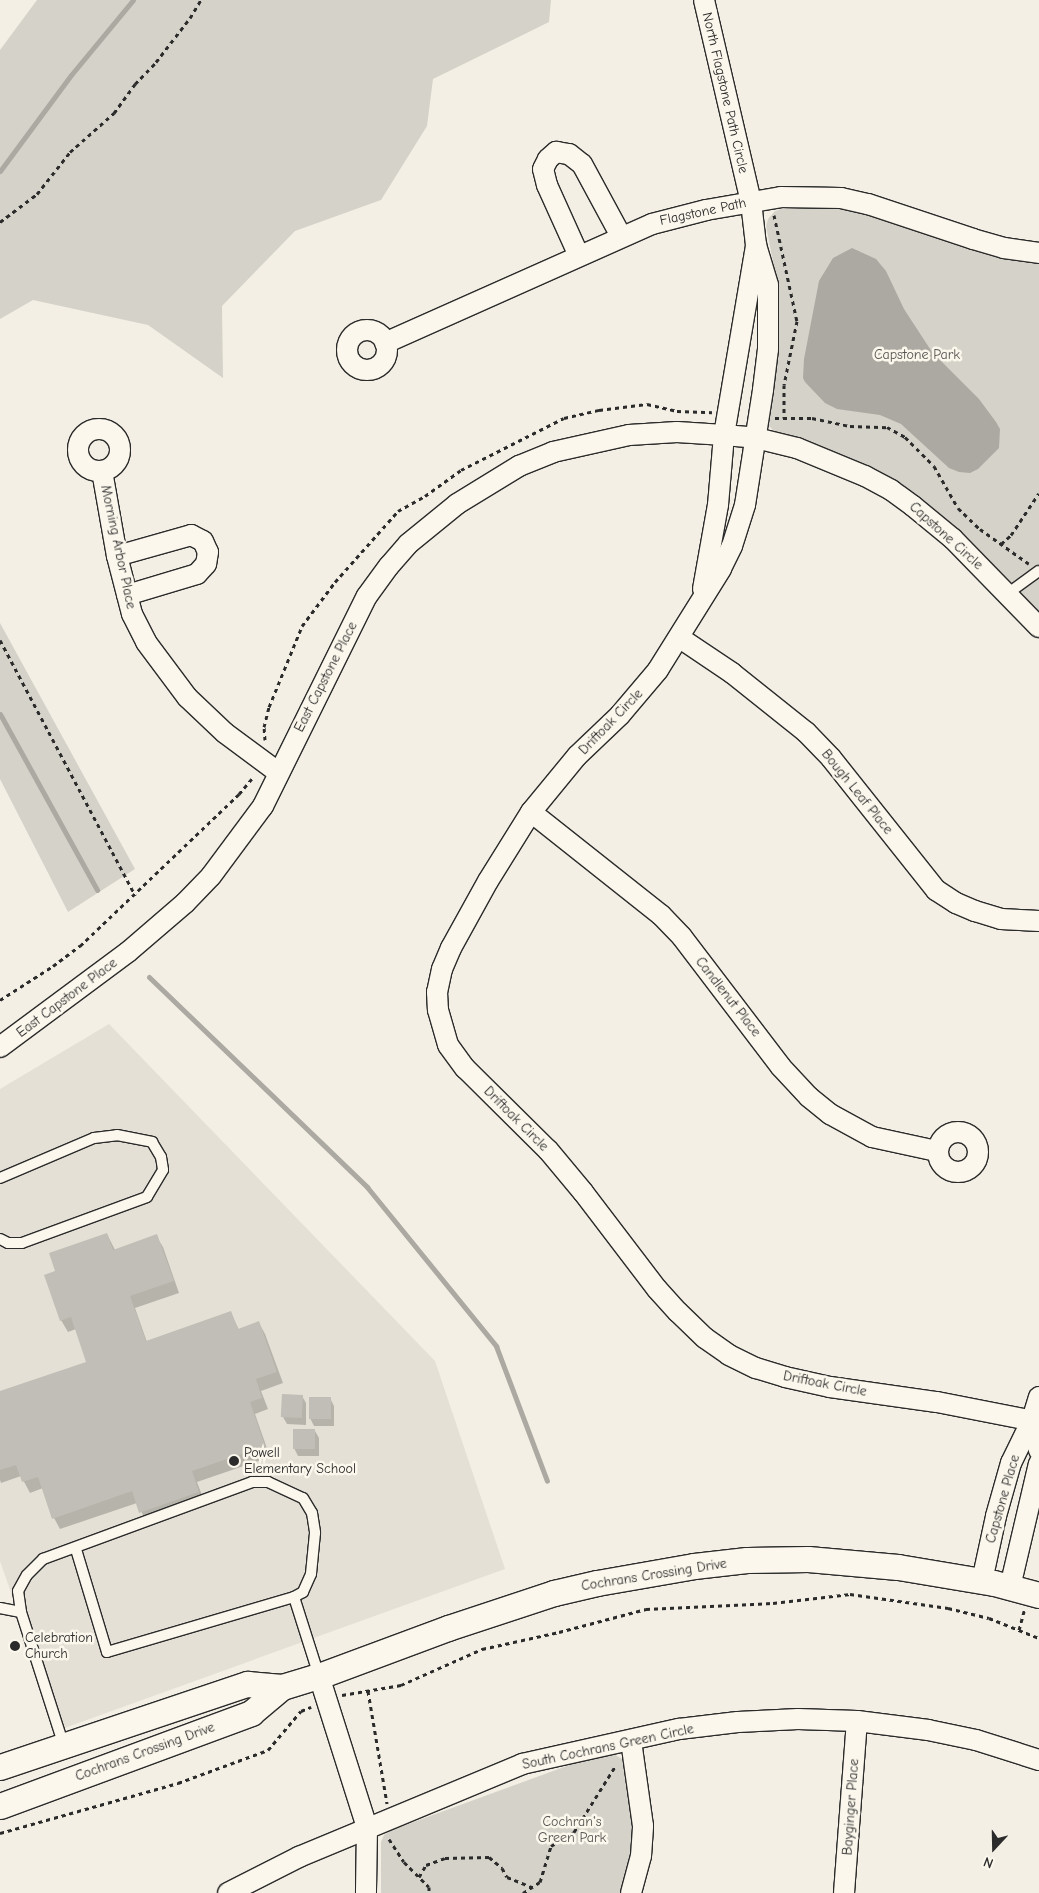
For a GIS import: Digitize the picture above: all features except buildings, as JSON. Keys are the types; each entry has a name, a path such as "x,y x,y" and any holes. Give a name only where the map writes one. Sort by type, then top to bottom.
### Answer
{"street":[{"name":"North Flagstone Path Circle","path":"704,0 751,202 756,245 765,268 769,303 768,349 756,438"},
{"path":"579,256 547,185 543,169 548,159 556,152 569,154 582,164 621,236"},
{"name":"Flagstone Path","path":"385,343 621,236 671,218 781,197 841,198 898,213 989,243 1039,253"},
{"name":"North Flagstone Path Circle","path":"724,435 756,245"},
{"name":"East Capstone Place","path":"0,1047 128,952 185,903 236,845 262,806 367,596 408,544 457,504 519,466 553,452 629,435 658,433 724,435"},
{"name":"Capstone Circle","path":"724,435 756,438 821,456 891,490 931,519 953,538 1039,627"},
{"name":"Driftoak Circle","path":"700,602 718,505 724,435"},
{"name":"Driftoak Circle","path":"756,438 744,506 732,546 680,638 640,693 577,756 532,812 488,881 451,948 442,969 437,992 438,1010 448,1045 464,1068 548,1150 583,1192 657,1289 678,1312 705,1338 729,1355 756,1368 785,1378 830,1388 937,1402 1035,1421"},
{"name":"Morning Arbor Place","path":"102,471 117,556 127,595 132,614 146,642 186,697 224,733 279,773"},
{"path":"117,556 191,535 203,541 208,552 206,564 198,574 127,595"},
{"name":"Bough Leaf Place","path":"680,638 732,673 806,732 831,758 936,890 956,903 1001,919 1039,921"},
{"name":"Candlenut Place","path":"532,812 661,915 682,937 781,1067 823,1109 852,1128 872,1137 937,1151"},
{"name":"Capstone Place","path":"1039,1397 1035,1421 1039,1450"},
{"name":"Capstone Place","path":"982,1581 996,1516 1011,1463 1035,1421"},
{"name":"Capstone Place","path":"1010,1587 1039,1463"},
{"name":"Cochrans Crossing Drive","path":"0,1767 247,1684 282,1687 319,1676 448,1628 554,1593 597,1582 694,1566 747,1560 808,1559 898,1567 982,1581 1039,1595"},
{"path":"319,1676 366,1827 366,1893"},
{"name":"Cochrans Crossing Drive","path":"0,1806 251,1713 282,1687"},
{"name":"South Cochrans Green Circle","path":"228,1893 299,1856 522,1764 632,1749 678,1729 738,1722 857,1721 928,1730 976,1740 1039,1760"},
{"name":"Bayginger Place","path":"844,1893 857,1721"},
{"path":"631,1893 641,1856 643,1826 632,1749"}],"lane":[{"path":"1007,594 1038,571"},
{"path":"0,1178 94,1138 117,1135 152,1142 161,1158 163,1170 147,1197 22,1243 8,1243 0,1239"},
{"path":"64,1746 21,1612 18,1591 27,1575 43,1559 76,1549 252,1482 268,1482 303,1498 312,1513 314,1533 311,1574 303,1592 294,1597 107,1652 76,1549"},
{"path":"294,1597 319,1676"},
{"path":"0,1608 21,1612"}],"path":[{"path":"0,222 37,194 70,152 114,113 135,84 156,62 190,18 201,0"},
{"path":"0,1000 80,946 214,815 240,794 263,761 264,727 269,707 302,626 335,582 398,511 425,496 461,470 564,418 599,410 647,404 677,411 728,414"},
{"path":"759,418 812,418 850,426 887,427 893,430 916,446 934,466 958,508 980,529 1038,571"},
{"path":"1001,544 1011,535 1038,496"},
{"path":"0,640 135,894"},
{"path":"0,1833 178,1783 268,1750 301,1711 327,1700 401,1685 482,1649 559,1632 646,1609 773,1603 850,1594 948,1608 990,1618 1039,1638"},
{"path":"368,1691 386,1795 388,1838 404,1862 429,1887 429,1893"},
{"path":"523,1893 540,1882 551,1846 574,1832 619,1760 632,1749"},
{"path":"419,1877 426,1864 445,1858 489,1857 502,1868 507,1877 532,1887"}],"shaded area":[{"path":"852,248 876,259 886,271 904,309 932,352 979,399 1000,429 999,448 978,469 970,473 959,472 949,468 901,424 880,415 837,409 825,403 805,382 803,378 804,359 819,281 833,258"},
{"name":"Powell Elementary School","path":"109,1024 435,1361 505,1569 59,1730 0,1561 0,1089"}],"green space":[{"path":"37,0 551,0 549,22 433,79 427,126 381,200 295,231 222,306 223,378 148,325 33,300 0,319 0,50"},
{"name":"Capstone Park","path":"794,205 831,206 859,210 1039,262 1039,613 974,547 925,503 858,463 775,432 769,426 767,422 775,272 766,226 768,219 775,211"},
{"path":"0,623 135,869 68,912 0,779"},
{"name":"Cochran's Green Park","path":"615,1755 624,1760 630,1778 635,1844 626,1884 621,1893 381,1893 381,1842 384,1835 392,1830 594,1756"}],"waterway":[{"path":"0,171 71,75 133,0"},
{"path":"0,714 97,890"},
{"path":"149,977 367,1187 496,1346 547,1481"}],"place":[{"name":"Powell Elementary School","path":"234,1461"},
{"name":"Celebration Church","path":"15,1646"}]}
